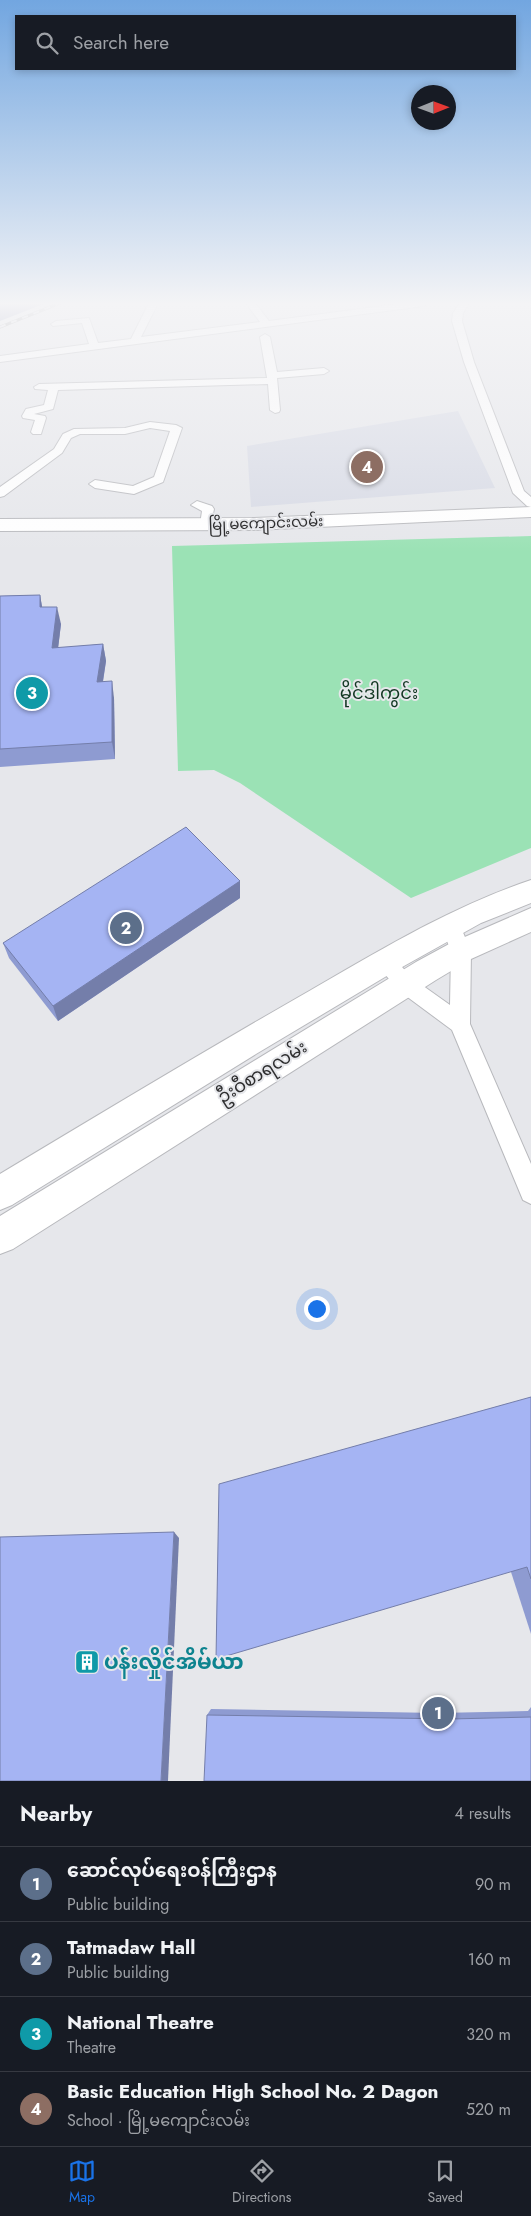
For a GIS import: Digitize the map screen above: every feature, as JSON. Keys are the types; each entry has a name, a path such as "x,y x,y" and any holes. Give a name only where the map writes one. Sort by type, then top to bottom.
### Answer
{"main road":[{"name":"မြို့မကျောင်းလမ်း","path":"0,525 206,525 531,512"},
{"name":"ဦးဝီစာရလမ်း","path":"456,939 471,915 531,891"},
{"name":"ဦးဝီစာရလမ်း","path":"0,1193 232,1052 395,973 456,939 531,919"},
{"name":"ဦးဝီစာရလမ်း","path":"0,1236 250,1079 395,973"},
{"path":"232,1052 250,1079"},
{"path":"33,1174 48,1206"}],"street":[{"path":"39,387 52,386"},
{"path":"54,386 50,407 31,411 27,416 42,418 42,432 73,433"},
{"path":"274,386 275,410"},
{"path":"478,386 519,493 531,503"},
{"path":"0,493 58,451 67,436 78,431 125,431 150,425 176,428 159,479 134,490 95,484"},
{"path":"197,505 208,510 206,525"},
{"path":"456,939 460,1024 528,1179"},
{"path":"395,973 460,1024"}],"shaded area":[{"path":"458,411 495,488 251,507 247,446"}],"green space":[{"name":"မိုင်ဒါကွင်း","path":"531,536 531,848 411,898 240,783 214,770 178,771 172,546"}],"building":[{"path":"40,595 40,607 57,607 52,648 103,644 97,682 112,681 112,742 0,749 0,596"},
{"path":"186,827 240,881 53,1006 3,943"},
{"path":"531,1397 531,1579 527,1567 216,1659 219,1484"},
{"name":"ပန်းလှိုင်အိမ်ယာ","path":"174,1532 161,1781 0,1781 0,1537"},
{"path":"207,1715 451,1719 531,1717 531,1781 204,1781"}],"place":[{"name":"Basic Education High School No. 2 Dagon","path":"367,467"},
{"name":"National Theatre","path":"32,693"},
{"name":"Tatmadaw Hall","path":"126,928"},
{"name":"ပန်းလှိုင်အိမ်ယာ","path":"87,1662"},
{"name":"ဆောင်လုပ်ရေးဝန်ကြီးဌာန","path":"438,1713"}]}
